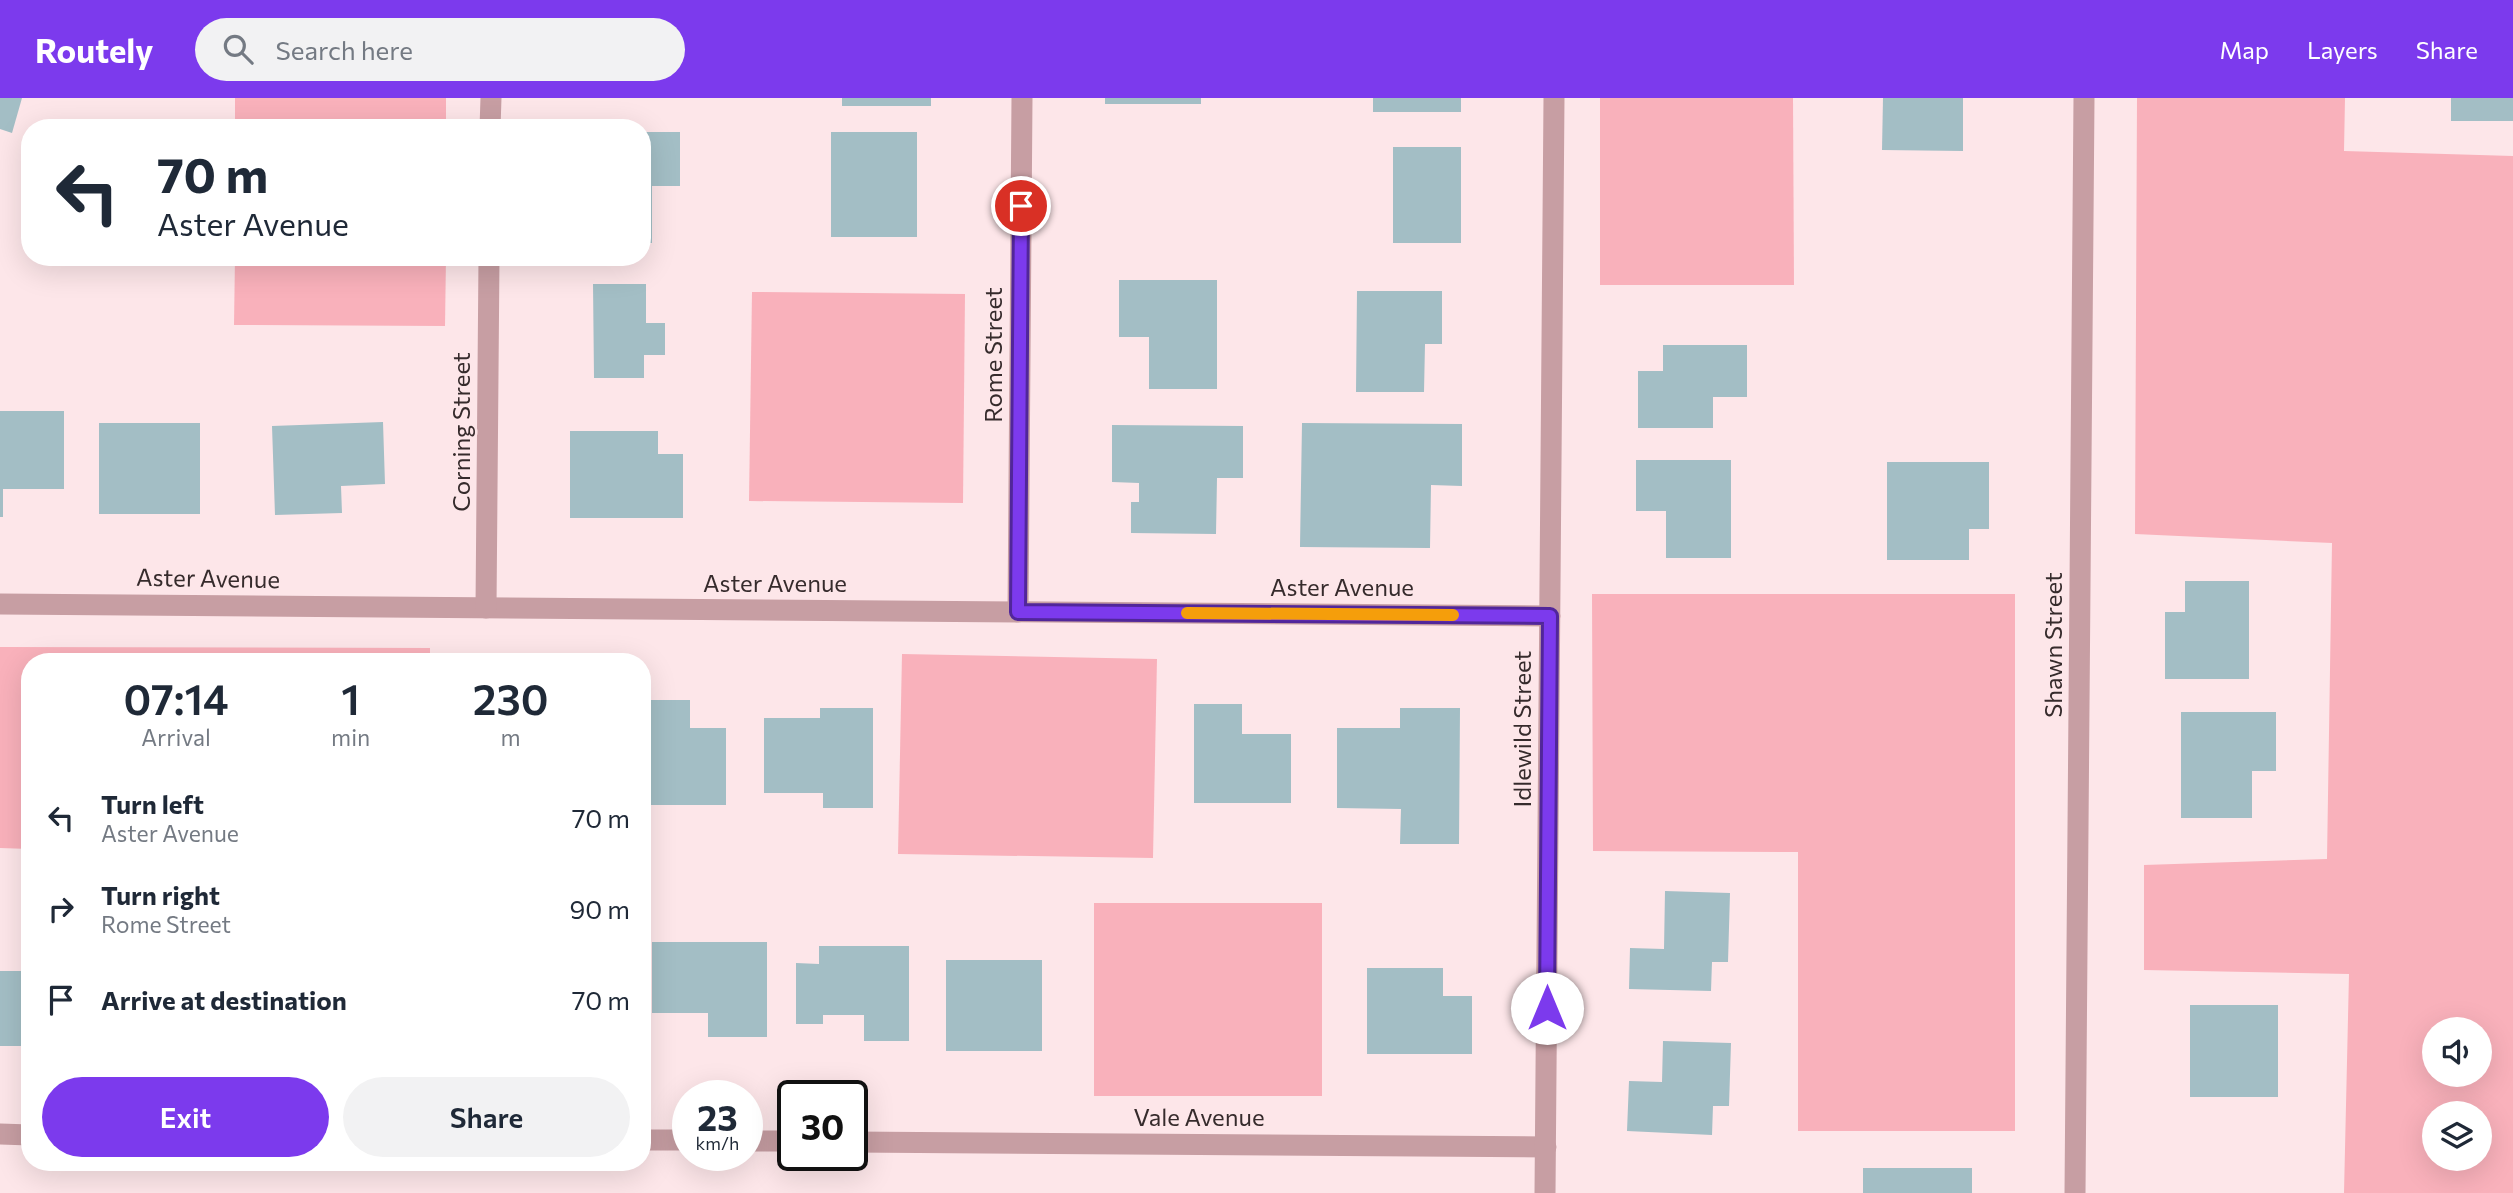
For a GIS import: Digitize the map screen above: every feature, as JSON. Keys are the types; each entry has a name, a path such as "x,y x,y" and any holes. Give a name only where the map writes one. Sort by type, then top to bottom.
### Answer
{"street":[{"path":"490,119 491,98"},
{"name":"Rome Street","path":"1018,612 1022,98"},
{"name":"Idlewild Street","path":"1545,1193 1554,98"},
{"name":"Shawn Street","path":"2075,1193 2084,98"},
{"name":"Corning Street","path":"486,608 489,266"},
{"name":"Aster Avenue","path":"0,604 1550,616"},
{"path":"0,1135 21,1135"},
{"path":"651,1140 672,1140"},
{"name":"Vale Avenue","path":"868,1142 1546,1147"}],"shaded area":[{"path":"235,98 446,98 446,119 235,119"},
{"path":"1600,98 1793,98 1794,285 1600,285"},
{"path":"2137,98 2345,98 2344,151 2513,156 2513,1193 2344,1193 2349,974 2144,970 2144,865 2327,859 2332,543 2135,534"},
{"path":"235,266 446,266 445,326 234,325"},
{"path":"752,292 965,294 963,503 749,501"},
{"path":"1592,594 2015,594 2015,1131 1798,1131 1798,852 1593,851"},
{"path":"0,647 430,648 430,653 21,653 21,849 0,848"},
{"path":"902,654 1157,659 1153,858 898,854"},
{"path":"1094,903 1322,903 1322,1096 1094,1096"}],"building":[{"path":"0,98 22,98 12,133 0,129"},
{"path":"842,98 931,98 931,106 842,106"},
{"path":"1105,98 1201,98 1201,104 1105,104"},
{"path":"1373,98 1461,98 1461,112 1373,112"},
{"path":"1883,98 1963,98 1963,151 1882,150"},
{"path":"2451,98 2513,98 2513,121 2451,121"},
{"path":"651,132 680,132 680,186 652,186 652,243"},
{"path":"831,132 917,132 917,237 831,237"},
{"path":"1393,147 1461,147 1461,243 1393,243"},
{"path":"1119,280 1217,280 1217,389 1149,389 1149,337 1119,337"},
{"path":"593,284 646,284 646,323 665,323 665,355 644,355 644,378 594,378"},
{"path":"1357,291 1442,291 1442,344 1425,344 1424,392 1356,392"},
{"path":"1663,345 1747,345 1747,397 1713,397 1713,428 1638,428 1638,371 1663,371"},
{"path":"0,411 64,411 64,489 3,489 3,517 0,517"},
{"path":"383,422 385,484 341,486 342,513 275,515 272,426"},
{"path":"99,423 200,423 200,514 99,514"},
{"path":"1302,423 1462,424 1462,486 1431,485 1430,548 1300,547"},
{"path":"1112,425 1243,426 1243,478 1217,478 1216,534 1131,533 1131,502 1139,502 1139,483 1112,482"},
{"path":"570,431 658,431 658,454 683,454 683,518 570,518"},
{"path":"1636,460 1731,460 1731,558 1666,558 1666,511 1636,511"},
{"path":"1887,462 1989,462 1989,529 1969,529 1969,560 1887,560"},
{"path":"2185,581 2249,581 2249,679 2165,679 2165,612 2185,612"},
{"path":"651,700 690,700 690,728 726,728 726,805 651,805"},
{"path":"1194,704 1242,704 1242,734 1291,734 1291,803 1194,803"},
{"path":"820,708 873,708 873,808 823,808 823,793 764,793 764,718 820,718"},
{"path":"1400,708 1460,708 1459,844 1400,844 1401,809 1337,808 1337,728 1400,728"},
{"path":"2181,712 2276,712 2276,771 2252,771 2252,818 2181,818"},
{"path":"1665,891 1730,893 1728,962 1712,962 1711,991 1629,989 1630,948 1664,949"},
{"path":"652,942 767,942 767,1037 708,1037 708,1013 652,1013"},
{"path":"819,946 909,946 909,1041 864,1041 864,1015 823,1015 823,1024 796,1024 796,963 819,964"},
{"path":"946,960 1042,960 1042,1051 946,1051"},
{"path":"1367,968 1443,968 1443,996 1472,996 1472,1054 1367,1054"},
{"path":"0,971 21,971 21,1046 0,1046"},
{"path":"2190,1005 2278,1005 2278,1097 2190,1097"},
{"path":"1663,1041 1731,1043 1729,1106 1713,1106 1712,1135 1627,1131 1629,1081 1662,1082"},
{"path":"1863,1168 1972,1168 1972,1193 1863,1193"}],"slow traffic":[{"path":"1187,613 1453,615"}],"route":[{"path":"1021,206 1018,612 1550,616 1547,1008"}]}
